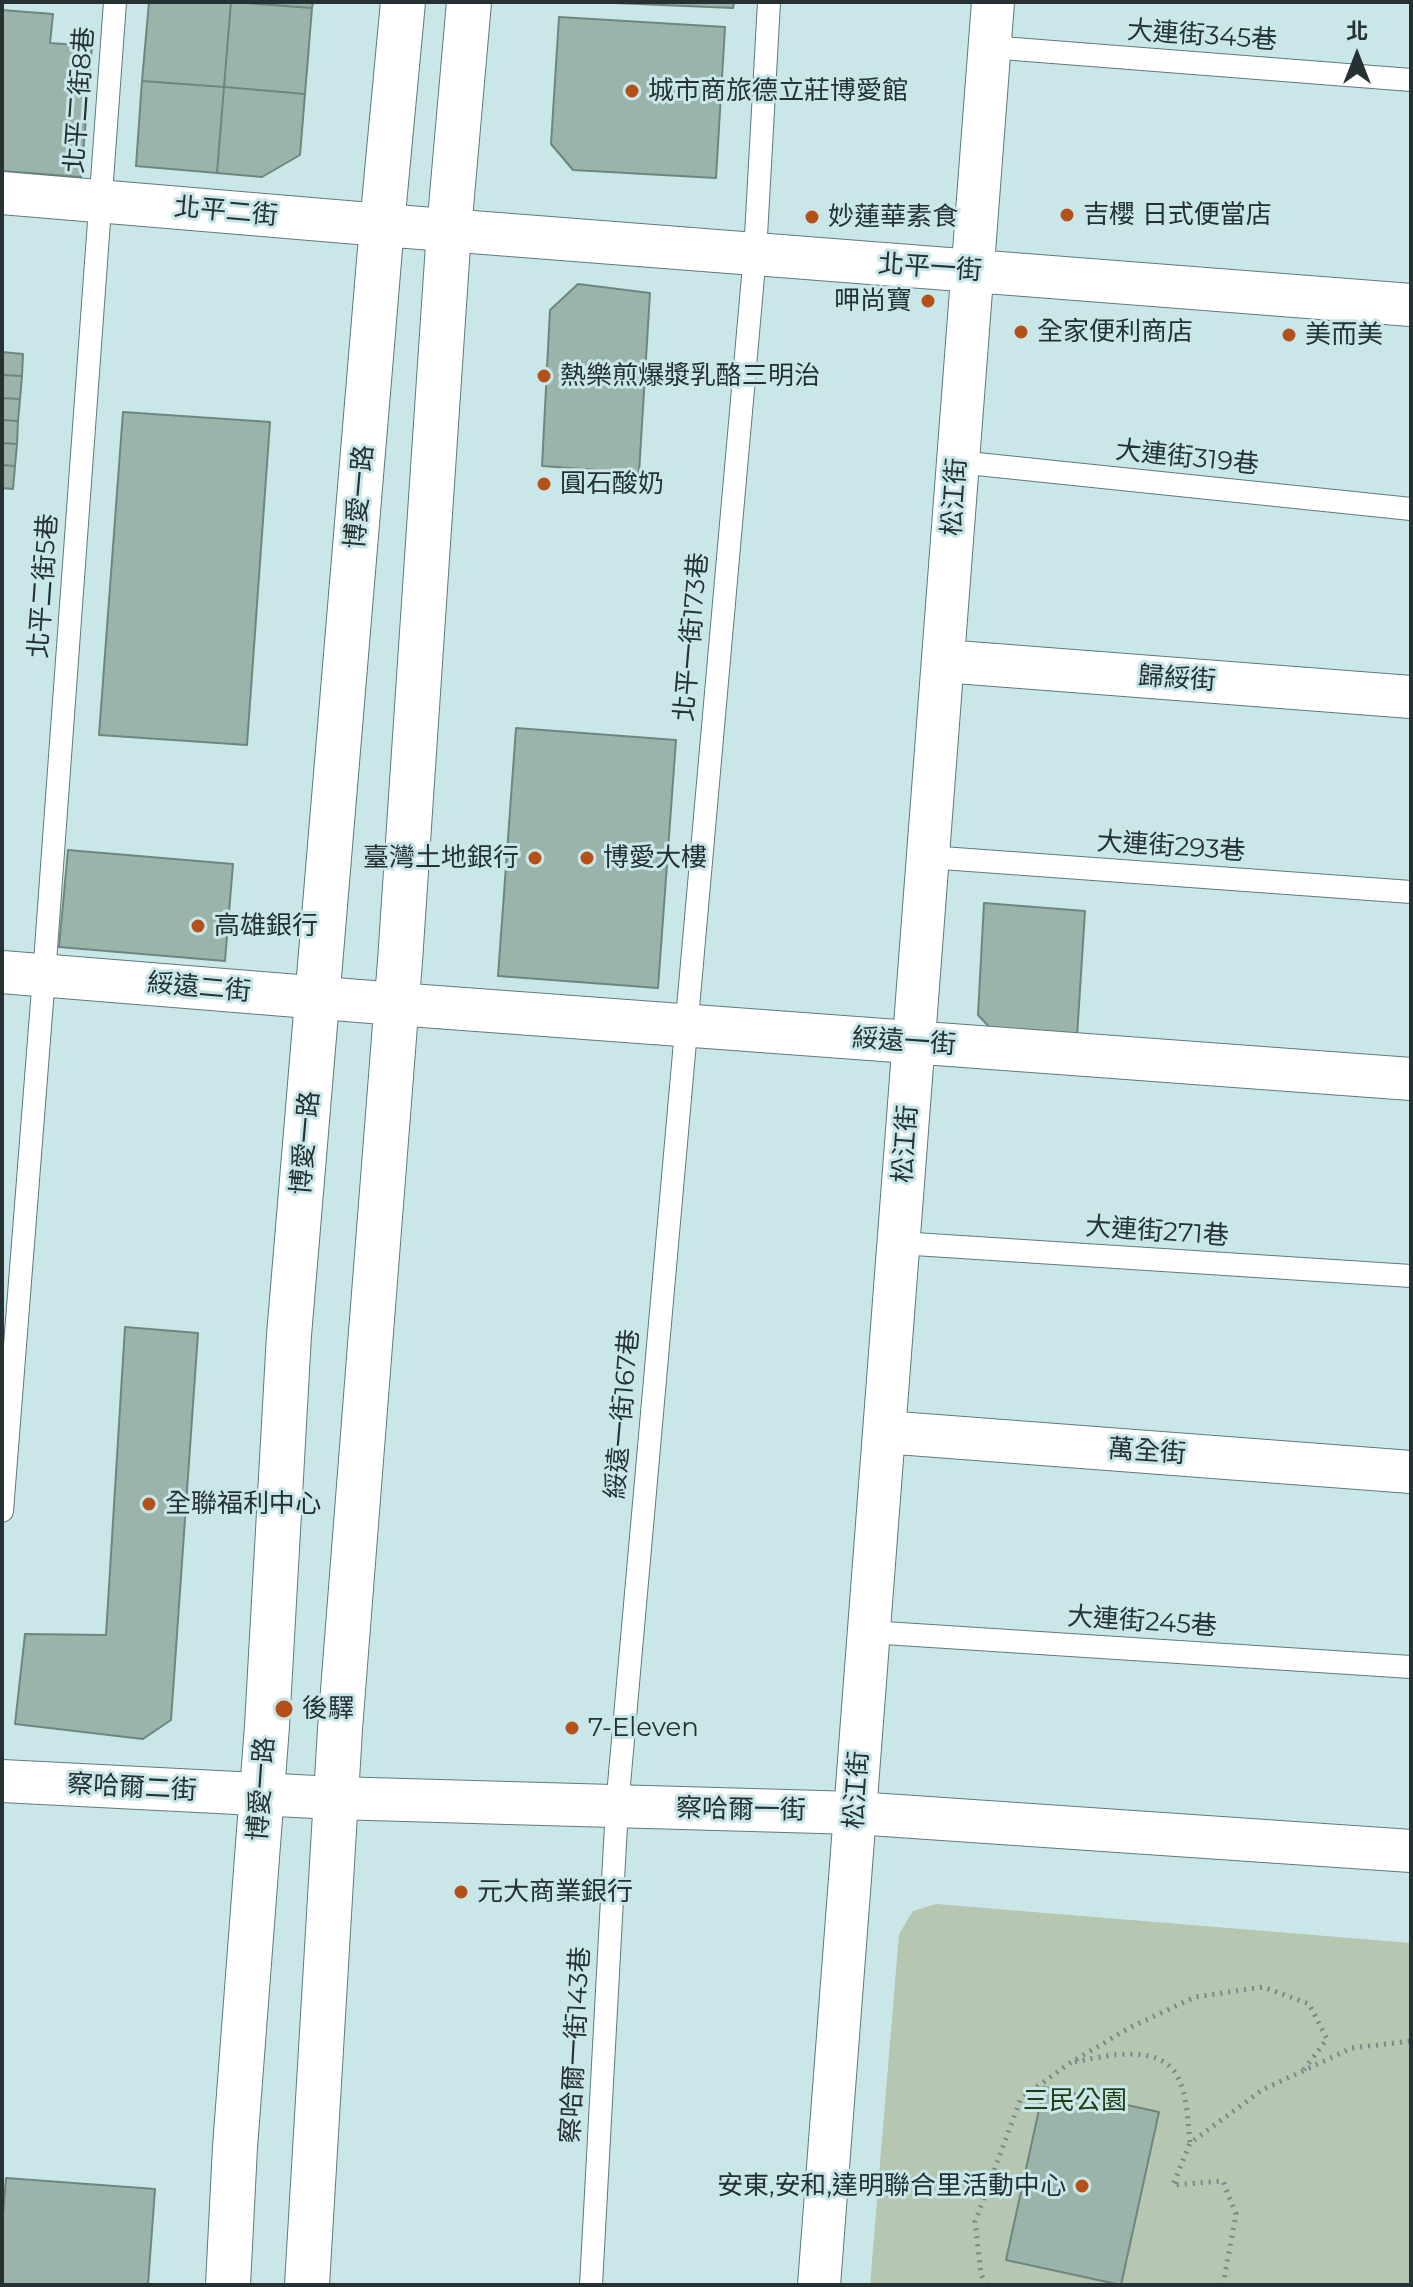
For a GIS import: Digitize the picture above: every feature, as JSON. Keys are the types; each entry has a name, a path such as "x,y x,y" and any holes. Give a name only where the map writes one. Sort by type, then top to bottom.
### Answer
{"main road":[{"name":"博愛一路","path":"228,2285 289,1335 403,2"},
{"path":"307,2285 335,1798 396,1004 449,230 469,2"}],"street":[{"name":"松江街","path":"819,2285 993,2"},
{"name":"北平二街","path":"2,193 449,230"},
{"name":"北平一街","path":"449,230 1411,305"},
{"name":"歸綏街","path":"943,661 1411,697"},
{"name":"綏遠二街","path":"2,972 396,1004"},
{"name":"綏遠一街","path":"396,1004 1411,1079"},
{"name":"萬全街","path":"884,1432 1411,1472"},
{"name":"察哈爾二街","path":"2,1781 261,1795"},
{"name":"察哈爾一街","path":"261,1795 855,1813 1411,1851"}],"lane":[{"name":"北平二街8巷","path":"101,201 115,2"},
{"name":"北平一街173巷","path":"686,1025 755,254 769,2"},
{"name":"大連街345巷","path":"989,47 1411,80"},
{"name":"北平二街5巷","path":"2,1511 101,201"},
{"name":"大連街319巷","path":"958,462 1411,509"},
{"name":"大連街293巷","path":"928,857 1411,892"},
{"name":"綏遠一街167巷","path":"617,1807 686,1025"},
{"name":"大連街271巷","path":"899,1243 1411,1276"},
{"name":"大連街245巷","path":"869,1632 1411,1667"},
{"name":"察哈爾一街143巷","path":"591,2285 617,1807"}],"path":[{"path":"986,2285 981,2274 975,2222 1021,2098 1070,2063 1129,2028 1195,1997 1263,1987 1309,2004 1327,2039 1303,2071"},
{"path":"1190,2143 1262,2090 1352,2048 1411,2041"},
{"path":"1070,2063 1117,2053 1158,2058 1176,2073 1185,2101 1190,2143 1173,2185 1223,2181 1236,2214 1223,2285"}],"green space":[{"name":"三民公園","path":"936,1904 1411,1943 1411,2285 870,2285 899,1934 913,1911"}],"building":[{"path":"149,2 231,2 224,87 142,81"},
{"path":"231,2 312,8 305,94 224,87"},
{"path":"236,2 313,2 312,8"},
{"path":"591,2 734,2 733,8"},
{"path":"2,10 53,14 50,43 92,46 81,177 2,171"},
{"path":"559,17 725,27 716,178 573,170 551,144"},
{"path":"142,81 224,87 217,173 136,166"},
{"path":"224,87 305,94 300,155 262,177 217,173"},
{"path":"578,284 650,293 639,473 542,466 550,310"},
{"path":"2,352 23,354 22,376 2,375"},
{"path":"2,375 22,376 20,399 2,398"},
{"path":"2,398 20,399 18,421 2,420"},
{"path":"123,412 270,422 247,745 99,735"},
{"path":"2,420 18,421 17,444 2,443"},
{"path":"2,443 17,444 15,466 2,465"},
{"path":"2,465 15,466 13,489 2,488"},
{"name":"博愛大樓","path":"516,728 676,740 658,988 498,976"},
{"path":"68,850 233,864 225,961 59,947"},
{"path":"984,903 1085,911 1077,1037 993,1031 978,1015"},
{"path":"125,1327 198,1333 171,1720 143,1739 15,1724 25,1634 106,1635"},
{"name":"安東,安和,達明聯合里活動中心","path":"1044,2087 1159,2112 1121,2285 1006,2260"},
{"path":"6,2178 155,2189 148,2285 2,2285"}],"place":[{"name":"城市商旅德立莊博愛館","path":"632,91"},
{"name":"吉櫻 日式便當店","path":"1067,215"},
{"name":"妙蓮華素食","path":"812,217"},
{"name":"呷尚寶","path":"928,301"},
{"name":"全家便利商店","path":"1021,332"},
{"name":"美而美","path":"1289,335"},
{"name":"熱樂煎爆漿乳酪三明治","path":"544,376"},
{"name":"圓石酸奶","path":"544,484"},
{"name":"臺灣土地銀行","path":"535,858"},
{"name":"博愛大樓","path":"587,858"},
{"name":"高雄銀行","path":"198,926"},
{"name":"全聯福利中心","path":"149,1504"},
{"name":"後驛","path":"284,1709"},
{"name":"7-Eleven","path":"572,1728"},
{"name":"元大商業銀行","path":"461,1892"},
{"name":"安東,安和,達明聯合里活動中心","path":"1082,2186"}]}
